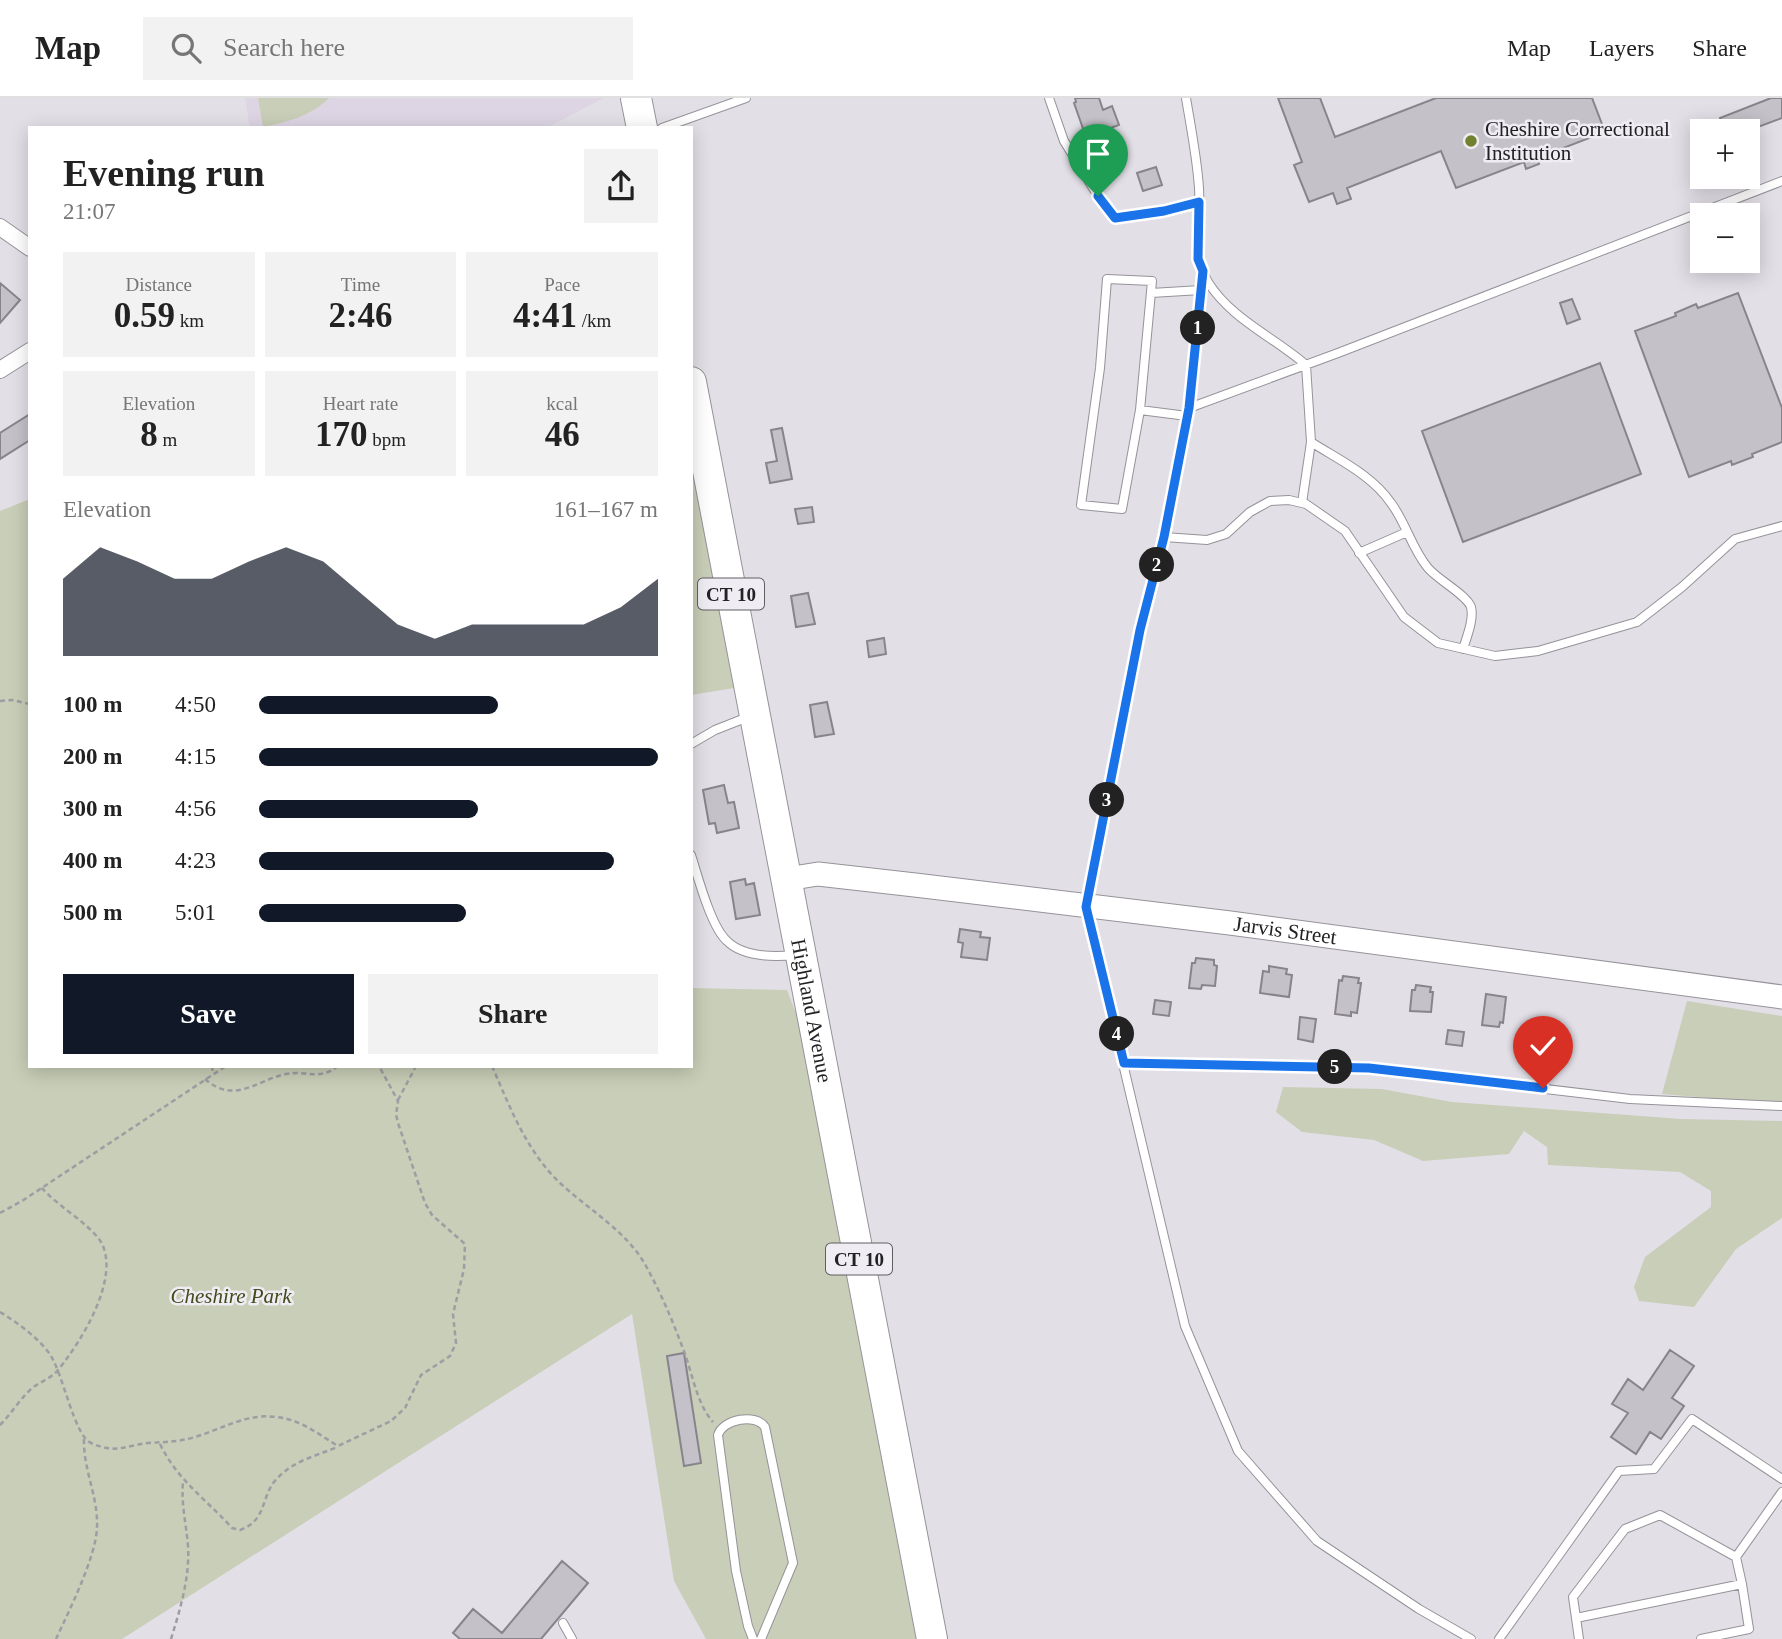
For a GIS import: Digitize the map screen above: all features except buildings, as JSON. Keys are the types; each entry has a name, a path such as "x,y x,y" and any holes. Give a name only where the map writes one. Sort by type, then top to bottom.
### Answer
{"highway":[{"path":"636,98 642,126"},
{"name":"Highland Avenue","path":"693,393 932,1639"}],"street":[{"path":"0,227 28,247"},
{"path":"0,370 28,352"},
{"name":"Jarvis Street","path":"787,879 818,874 836,876 1244,925 1782,997"}],"lane":[{"path":"668,126 746,98"},
{"path":"1049,98 1063,141 1115,218 1164,211 1199,202"},
{"path":"1186,98 1199,189 1198,259 1203,271 1208,282 1226,303 1306,365 1311,442 1302,503"},
{"path":"1140,410 1188,412 1782,181"},
{"path":"1203,271 1188,412 1164,537 1140,630 1086,907 1185,1326 1238,1451 1317,1541 1419,1609 1471,1639"},
{"path":"1107,279 1152,281 1140,410 1122,509 1081,505 1100,368 1107,279"},
{"path":"1151,293 1202,290"},
{"path":"1311,442 1364,475 1379,489 1391,502 1428,568 1471,606 1472,618 1463,649"},
{"path":"1164,537 1207,540 1226,534 1250,512 1270,500 1302,503 1345,531 1404,617 1438,643 1495,656 1538,651 1637,622 1682,587 1735,539 1782,526"},
{"path":"1359,553 1407,532"},
{"path":"693,743 715,730 754,715"},
{"path":"693,861 713,918 727,941 749,953 783,956 802,954"},
{"path":"1124,1063 1369,1068 1630,1099 1782,1106"},
{"path":"753,1639 736,1571 718,1435 719,1429 736,1422 755,1419 765,1427 792,1554 789,1576 761,1639"},
{"path":"1499,1639 1619,1471 1654,1469 1692,1419 1782,1479"},
{"path":"1701,1639 1749,1634 1736,1557 1782,1492"},
{"path":"1578,1639 1573,1597 1625,1529 1660,1515 1736,1557"},
{"path":"1576,1618 1742,1584"},
{"path":"563,1623 572,1639"}],"path":[{"path":"0,701 28,704"},
{"path":"212,1068 213,1074"},
{"path":"0,1213 223,1068"},
{"path":"296,1068 298,1073"},
{"path":"205,1079 219,1089 243,1090 284,1074 322,1075 334,1068"},
{"path":"380,1068 398,1101"},
{"path":"160,1444 183,1480 232,1528 240,1530 255,1521 267,1501 269,1489 292,1464 391,1421 405,1408 421,1375 450,1356 456,1343 453,1314 464,1269 465,1244 432,1214 425,1203 399,1126 396,1115 398,1101 415,1068"},
{"path":"493,1068 520,1129 534,1152 555,1177 605,1220 646,1265 684,1352 706,1413 719,1429"},
{"path":"0,1425 28,1392 58,1370 91,1322 106,1275 106,1253 99,1239 41,1187"},
{"path":"0,1312 31,1333 50,1354 84,1439 84,1453 95,1502 97,1528 88,1563 55,1639"},
{"path":"84,1439 113,1449 124,1449 147,1443 160,1444 196,1437 242,1420 263,1416 291,1420 307,1426 338,1446"},
{"path":"170,1639 183,1597 187,1568 188,1548 181,1505 183,1480"}],"shaded area":[{"path":"245,98 604,98 550,126 250,126"}],"green space":[{"path":"258,98 329,98 307,114 263,126"},
{"path":"693,473 734,688 693,695"},
{"name":"Cheshire Park","path":"28,500 28,1068 693,1068 693,988 787,990 797,1016 916,1639 706,1639 674,1581 632,1314 122,1639 0,1639 0,511"},
{"path":"1687,1001 1782,1016 1782,1104 1662,1094"},
{"path":"1283,1087 1382,1089 1452,1102 1681,1119 1782,1121 1782,1218 1736,1249 1694,1307 1639,1301 1634,1287 1645,1257 1711,1207 1711,1191 1680,1172 1548,1165 1547,1147 1524,1131 1509,1154 1423,1161 1374,1140 1302,1132 1276,1112"}],"place":[{"name":"Cheshire Correctional Institution","path":"1471,141"}],"route":[{"path":"1098,196 1115,218 1164,211 1199,202 1198,259 1203,271 1189,408 1164,537 1140,630 1086,907 1124,1063 1369,1068 1543,1088"}]}
